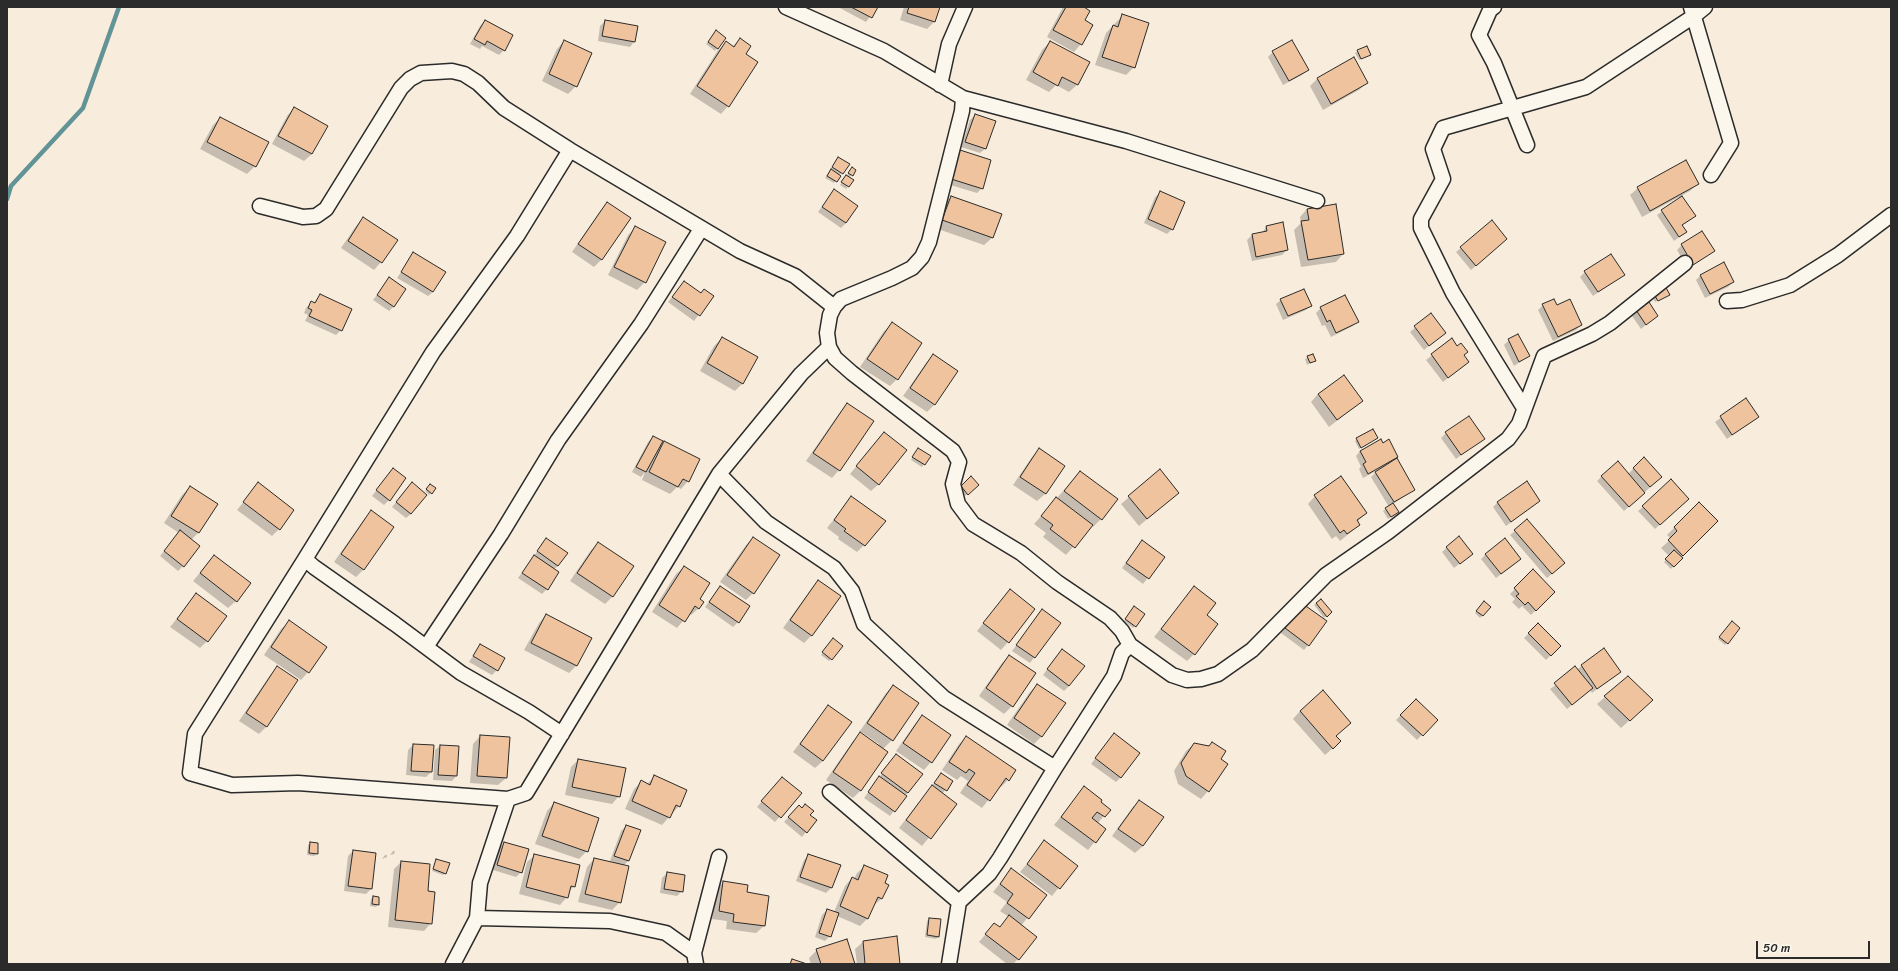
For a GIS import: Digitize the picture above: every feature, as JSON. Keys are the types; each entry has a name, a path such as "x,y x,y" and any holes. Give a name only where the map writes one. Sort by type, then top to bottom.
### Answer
{"street":[{"path":"786,7 884,51 963,98 1126,141 1317,201"},
{"path":"940,85 949,44 966,7"},
{"path":"1494,7 1490,10 1479,35 1494,63 1527,145"},
{"path":"1524,408 1453,293 1420,228 1421,218 1443,179 1433,149 1443,128 1586,87 1697,10 1731,143 1711,175"},
{"path":"260,206 303,217 316,216 326,208 401,88 410,78 421,73 452,71 464,74 478,83 504,108 570,150 701,229 740,251 795,276 834,307"},
{"path":"963,98 962,111 929,242 922,257 912,268 841,299 834,307 830,315 827,333 829,347 835,358 852,373 953,451 959,462 953,484 958,504 973,524 1021,553 1057,582 1110,618 1122,631 1130,645 1172,675 1186,680 1201,679 1218,674 1252,650 1326,575 1388,532 1508,438 1519,424 1544,356 1592,334 1610,323 1685,263"},
{"path":"570,150 517,236 433,352 195,734 190,773 232,785 298,783 508,799 526,793 719,474 801,374 829,347"},
{"path":"1727,301 1742,300 1790,285 1838,255 1891,215"},
{"path":"426,647 501,534 558,440 641,324 701,229"},
{"path":"719,474 766,522 834,568 852,591 864,624 944,698 1055,768"},
{"path":"305,559 461,674 529,712 562,734"},
{"path":"949,964 959,902 989,874 1000,858 1114,676 1122,653 1130,645"},
{"path":"830,792 959,902"},
{"path":"454,964 477,918 480,883 508,799"},
{"path":"477,918 610,920 666,933 695,958 719,857"}],"building":[{"path":"851,7 878,7 872,18"},
{"path":"909,7 940,7 935,22 907,13"},
{"path":"1066,7 1084,7 1090,11 1085,20 1093,25 1082,45 1053,30"},
{"path":"1122,14 1149,23 1135,68 1102,57 1113,25 1118,27"},
{"path":"485,20 513,35 505,51 487,41 485,45 474,39"},
{"path":"605,20 638,26 635,42 602,36"},
{"path":"716,30 726,38 718,49 708,42"},
{"path":"740,38 751,46 746,54 758,62 729,107 697,86 726,41 734,47"},
{"path":"564,40 592,53 577,87 549,74"},
{"path":"1292,40 1309,70 1289,81 1272,51"},
{"path":"1050,41 1090,62 1078,85 1062,77 1058,86 1033,72"},
{"path":"1367,46 1371,55 1361,59 1357,50"},
{"path":"1354,57 1368,83 1331,104 1317,78"},
{"path":"294,107 328,126 312,154 278,136"},
{"path":"975,114 996,121 986,149 965,142"},
{"path":"220,117 269,142 256,167 207,142"},
{"path":"960,150 991,160 983,189 951,179"},
{"path":"838,157 850,164 843,174 832,167"},
{"path":"1686,160 1699,184 1650,211 1637,187"},
{"path":"852,167 856,170 853,176 848,173"},
{"path":"831,169 841,176 837,182 827,176"},
{"path":"846,175 854,180 849,187 841,182"},
{"path":"834,189 858,206 846,223 822,207"},
{"path":"1160,191 1185,202 1173,230 1148,219"},
{"path":"951,196 1002,214 993,238 942,220"},
{"path":"1682,196 1696,216 1682,225 1687,232 1679,237 1661,210"},
{"path":"607,202 631,218 602,260 578,244"},
{"path":"1336,204 1344,254 1308,260 1301,221 1309,220 1307,209"},
{"path":"363,217 398,240 382,263 348,241"},
{"path":"1492,220 1507,239 1476,266 1460,247"},
{"path":"1283,222 1288,250 1256,257 1252,234 1267,231 1266,226"},
{"path":"635,226 666,242 646,283 614,267"},
{"path":"1702,231 1715,251 1693,265 1681,244"},
{"path":"413,252 446,272 433,292 401,272"},
{"path":"1611,254 1625,275 1598,292 1584,271"},
{"path":"1724,262 1734,282 1710,294 1700,275"},
{"path":"389,277 406,289 394,307 377,295"},
{"path":"684,281 701,293 704,289 714,296 700,316 672,297"},
{"path":"1664,284 1670,295 1658,301 1652,291"},
{"path":"1304,289 1312,306 1288,316 1280,299"},
{"path":"320,294 352,309 342,331 309,316 312,310 308,308 311,301 315,303"},
{"path":"1345,295 1359,322 1336,333 1330,320 1327,322 1320,307"},
{"path":"1554,299 1557,305 1570,299 1582,325 1558,337 1542,304"},
{"path":"1649,302 1658,316 1646,325 1636,310"},
{"path":"1431,313 1446,333 1429,346 1414,326"},
{"path":"892,322 922,343 898,380 867,359"},
{"path":"1518,334 1530,356 1519,362 1508,339"},
{"path":"722,337 758,357 743,384 707,363"},
{"path":"1452,338 1457,346 1461,343 1468,352 1464,355 1469,362 1448,378 1431,354"},
{"path":"933,354 958,371 935,405 910,388"},
{"path":"1313,354 1316,361 1310,363 1307,356"},
{"path":"1344,375 1363,401 1337,420 1318,394"},
{"path":"1746,398 1759,417 1732,435 1720,416"},
{"path":"847,403 874,421 840,471 813,453"},
{"path":"1469,416 1485,439 1461,455 1445,432"},
{"path":"1373,429 1378,438 1361,448 1356,438"},
{"path":"884,432 907,450 879,485 856,466"},
{"path":"653,436 663,441 646,472 636,467"},
{"path":"1381,439 1383,443 1389,439 1398,457 1368,474 1363,464 1366,462 1360,451"},
{"path":"664,441 700,459 689,482 683,479 678,487 649,472"},
{"path":"918,448 931,456 925,465 912,457"},
{"path":"1039,448 1065,466 1046,494 1020,477"},
{"path":"1644,457 1662,477 1650,487 1633,468"},
{"path":"1397,458 1415,490 1394,502 1375,472"},
{"path":"1618,461 1645,493 1629,507 1601,476"},
{"path":"393,468 406,478 390,501 376,490"},
{"path":"1160,469 1179,493 1147,519 1128,496"},
{"path":"1080,471 1118,499 1102,520 1064,491"},
{"path":"971,476 979,485 968,495 961,486"},
{"path":"1341,476 1367,513 1357,520 1360,525 1347,534 1344,530 1340,533 1314,495"},
{"path":"1671,479 1689,499 1660,525 1642,506"},
{"path":"1527,481 1540,501 1511,522 1497,502"},
{"path":"258,482 294,510 280,530 243,502"},
{"path":"412,482 427,495 411,514 396,502"},
{"path":"430,484 436,488 432,494 426,489"},
{"path":"190,486 218,504 199,533 171,516"},
{"path":"851,496 886,521 865,546 844,531 846,529 834,520"},
{"path":"1056,497 1093,525 1075,548 1050,529 1053,525 1041,516"},
{"path":"1699,502 1718,521 1683,556 1668,540 1677,531 1674,527"},
{"path":"1393,503 1399,512 1391,517 1385,508"},
{"path":"371,510 394,527 364,570 341,554"},
{"path":"1527,519 1565,563 1552,574 1514,530"},
{"path":"180,530 200,546 184,567 164,551"},
{"path":"1459,536 1473,554 1460,564 1446,547"},
{"path":"753,537 780,555 754,594 727,575"},
{"path":"546,538 568,553 558,566 537,551"},
{"path":"1505,538 1521,559 1501,574 1485,554"},
{"path":"1142,540 1165,557 1149,579 1126,563"},
{"path":"598,542 634,566 613,597 577,573"},
{"path":"1674,550 1683,558 1674,567 1665,559"},
{"path":"214,555 251,583 237,602 200,573"},
{"path":"534,555 559,572 548,590 522,573"},
{"path":"684,566 710,583 700,599 704,602 699,609 695,606 685,622 659,605"},
{"path":"1533,569 1555,592 1536,611 1528,602 1525,605 1516,596 1519,594 1514,588"},
{"path":"818,580 841,596 812,636 790,620"},
{"path":"720,586 750,606 739,623 709,602"},
{"path":"1194,586 1216,603 1207,615 1218,624 1195,655 1161,629"},
{"path":"1010,589 1035,609 1009,643 983,623"},
{"path":"196,593 227,616 208,642 177,619"},
{"path":"1321,599 1332,612 1327,617 1316,603"},
{"path":"1484,601 1491,607 1483,616 1476,611"},
{"path":"1303,604 1327,621 1309,646 1285,628"},
{"path":"1134,606 1145,614 1136,627 1125,619"},
{"path":"1042,609 1061,623 1035,658 1016,645"},
{"path":"546,614 592,638 577,666 531,643"},
{"path":"289,620 327,647 309,673 271,647"},
{"path":"1732,621 1740,628 1728,644 1719,637"},
{"path":"1538,623 1561,646 1551,656 1528,633"},
{"path":"833,638 843,646 832,660 822,652"},
{"path":"480,644 505,658 498,671 473,656"},
{"path":"1604,648 1621,672 1597,689 1581,665"},
{"path":"1062,649 1085,666 1069,686 1047,669"},
{"path":"1009,655 1036,673 1013,707 986,688"},
{"path":"277,666 298,680 267,727 246,713"},
{"path":"1575,666 1593,688 1572,705 1554,683"},
{"path":"1628,676 1653,700 1630,721 1604,696"},
{"path":"1037,684 1066,703 1042,737 1014,718"},
{"path":"893,685 919,703 893,741 867,723"},
{"path":"1323,690 1351,723 1336,736 1341,741 1333,749 1300,711"},
{"path":"1416,699 1438,720 1423,736 1400,715"},
{"path":"828,705 852,722 823,761 800,744"},
{"path":"922,715 951,735 932,763 903,743"},
{"path":"860,732 888,752 861,791 833,772"},
{"path":"1114,733 1140,753 1121,778 1095,758"},
{"path":"480,735 510,737 507,778 477,776"},
{"path":"966,736 1016,770 1009,781 1006,778 990,801 967,785 975,773 969,769 966,773 949,762"},
{"path":"1212,742 1226,751 1221,759 1228,764 1209,792 1186,776 1181,763 1194,743 1209,746"},
{"path":"413,744 434,745 432,772 411,771"},
{"path":"440,745 459,746 457,776 438,775"},
{"path":"896,754 923,774 908,793 881,773"},
{"path":"578,759 626,768 620,797 572,787"},
{"path":"941,773 953,781 947,791 934,783"},
{"path":"654,775 687,790 680,807 676,805 670,818 632,801 641,780 650,785"},
{"path":"879,776 907,796 895,812 868,792"},
{"path":"782,777 802,793 781,818 761,801"},
{"path":"932,785 957,804 931,839 906,820"},
{"path":"1084,786 1102,800 1101,802 1111,810 1105,817 1097,812 1092,818 1106,829 1096,843 1061,817"},
{"path":"1139,800 1164,817 1143,846 1118,829"},
{"path":"554,802 599,818 588,852 542,836"},
{"path":"805,804 814,811 810,815 817,820 807,833 788,817 799,805 802,808"},
{"path":"626,825 641,830 629,861 614,856"},
{"path":"1044,840 1078,866 1060,889 1027,864"},
{"path":"310,842 318,843 318,854 309,853"},
{"path":"504,842 529,849 522,873 497,865"},
{"path":"353,850 376,853 372,889 348,886"},
{"path":"534,854 580,865 575,887 571,886 568,898 526,887"},
{"path":"808,854 841,865 832,888 800,877"},
{"path":"594,858 629,866 621,903 585,894"},
{"path":"436,859 450,863 446,874 433,869"},
{"path":"401,861 430,864 428,891 435,892 432,924 395,920"},
{"path":"864,865 888,875 885,883 889,885 882,899 878,897 868,919 840,906 852,877 858,880"},
{"path":"1011,868 1047,895 1029,919 1007,903 1013,894 1000,884"},
{"path":"667,872 685,875 683,892 664,889"},
{"path":"723,881 748,885 747,892 769,896 765,926 733,922 734,914 719,911"},
{"path":"373,896 379,897 379,905 372,904"},
{"path":"827,909 839,913 831,937 819,933"},
{"path":"1009,915 1037,937 1019,960 985,934 994,923 1000,927"},
{"path":"929,918 941,919 939,937 927,935"},
{"path":"897,936 900,964 865,964 863,941"},
{"path":"847,939 855,964 821,964 816,949"},
{"path":"792,959 807,964 790,964"}],"waterway":[{"path":"7,199 11,186 83,108 119,7"}]}
